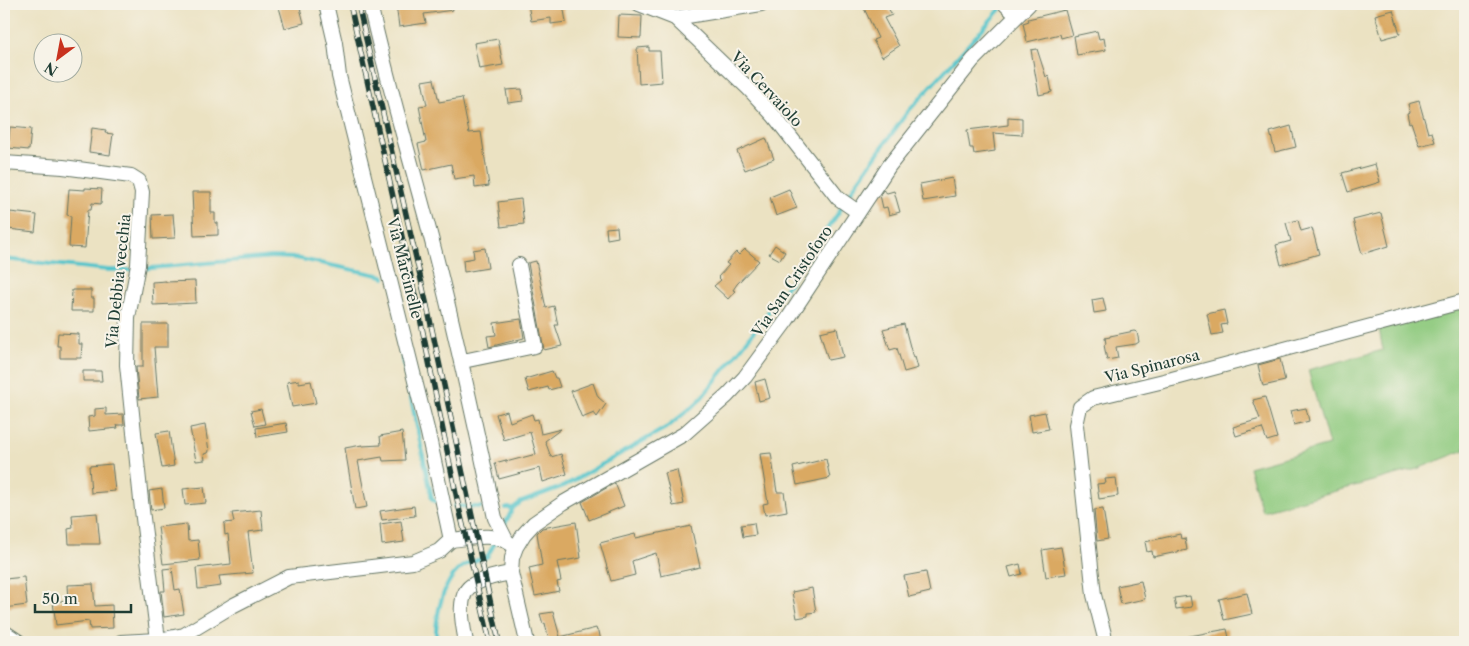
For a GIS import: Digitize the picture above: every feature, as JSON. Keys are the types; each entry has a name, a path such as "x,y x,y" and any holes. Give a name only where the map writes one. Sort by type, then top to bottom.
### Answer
{"street":[{"name":"Via Marcinelle","path":"326,4 335,43 339,76 426,424 451,540"},
{"path":"370,4 462,361 495,518 511,544 511,573 526,642"},
{"name":"Via Cervaiolo","path":"639,4 675,18 750,89 774,116 838,198 855,210"},
{"path":"675,18 762,4"},
{"name":"Via San Cristoforo","path":"511,544 534,523 563,503 684,434 727,396 745,377 787,320 855,210 1011,10 1029,4"},
{"name":"Via Debbia vecchia","path":"4,163 63,167 130,176 140,181 142,192 137,269 128,318 127,365 158,640"},
{"path":"462,361 535,346 520,265"},
{"name":"Via Spinarosa","path":"1106,642 1094,595 1076,425 1080,407 1093,398 1172,379 1465,301"},
{"path":"121,642 158,640 184,635 232,606 289,577 413,562 439,551 451,540 485,536 511,544"},
{"path":"466,642 462,603 466,590 473,584 511,573"},
{"path":"4,632 19,642"}],"green space":[{"path":"1465,306 1465,450 1417,469 1262,511 1249,467 1329,445 1308,370 1383,350 1379,329"}],"building":[{"path":"278,4 299,4 304,23 285,28"},
{"path":"396,4 452,4 453,10 424,14 426,23 399,27"},
{"path":"528,4 563,4 566,22 551,24 551,18 531,21"},
{"path":"862,4 886,4 892,15 884,18 899,46 882,57 873,40 878,38"},
{"path":"1065,10 1072,35 1061,38 1060,34 1027,42 1023,23 1029,21 1028,19"},
{"path":"1393,10 1400,34 1382,39 1375,15"},
{"path":"619,15 642,16 641,38 618,37"},
{"path":"1097,31 1099,39 1104,38 1106,50 1077,55 1074,36"},
{"path":"498,39 503,65 479,69 474,43"},
{"path":"649,47 649,51 660,51 662,82 639,84 637,48"},
{"path":"1037,49 1046,77 1049,76 1052,92 1039,95 1031,50"},
{"path":"434,79 439,102 462,98 469,133 481,132 489,186 475,188 474,176 454,179 451,164 424,170 418,144 426,142 419,106 427,105 422,81"},
{"path":"522,89 523,101 508,103 506,90"},
{"path":"1419,101 1428,133 1432,132 1435,142 1419,146 1411,122 1409,123 1407,113 1410,112 1408,104"},
{"path":"1008,117 1022,118 1022,135 993,133 995,151 974,154 973,148 970,148 967,130 1008,125"},
{"path":"1291,126 1296,147 1275,152 1270,132"},
{"path":"10,127 31,129 29,150 8,148"},
{"path":"92,128 106,130 105,133 113,134 110,155 89,152"},
{"path":"766,138 774,159 745,170 737,151"},
{"path":"1375,164 1380,182 1348,192 1342,173"},
{"path":"952,178 955,196 923,201 920,184"},
{"path":"85,188 102,189 101,204 92,203 91,210 88,210 85,248 69,247 71,216 67,215 69,189 85,190"},
{"path":"789,189 797,208 776,216 770,197"},
{"path":"883,190 887,193 894,191 900,212 889,215 887,207 883,208 880,195"},
{"path":"192,192 211,192 211,213 215,213 215,223 218,223 218,235 194,236"},
{"path":"521,199 524,224 501,227 498,202"},
{"path":"10,212 37,215 35,232 8,229"},
{"path":"1381,213 1389,246 1362,254 1353,220"},
{"path":"173,214 175,238 153,239 152,215"},
{"path":"1298,220 1301,231 1312,228 1319,254 1281,265 1276,245 1291,241 1286,223"},
{"path":"617,227 618,237 607,239 606,228"},
{"path":"775,245 785,252 780,260 769,254"},
{"path":"485,248 488,268 464,272 463,260 474,258 473,250"},
{"path":"745,249 759,261 737,284 733,290 735,291 728,299 714,286 721,280 718,277 729,265 726,263 736,252 739,255"},
{"path":"536,261 546,308 554,306 558,325 555,325 562,346 544,350 528,263"},
{"path":"195,281 196,303 153,305 152,282"},
{"path":"72,290 91,290 91,298 94,298 94,311 71,311"},
{"path":"1103,298 1106,311 1094,313 1092,300"},
{"path":"1224,310 1227,324 1221,325 1223,333 1212,335 1207,314"},
{"path":"521,319 524,338 489,347 487,336 496,335 494,323"},
{"path":"143,324 168,324 168,347 154,347 158,397 139,399 136,367 143,367"},
{"path":"904,324 913,358 915,357 918,368 904,372 897,348 890,350 883,329"},
{"path":"837,328 843,357 828,360 820,332"},
{"path":"1134,331 1137,332 1139,342 1116,347 1118,358 1107,360 1104,345 1106,344 1105,338"},
{"path":"58,333 79,334 79,344 82,344 81,358 60,358 60,346 57,346"},
{"path":"1280,359 1285,381 1263,386 1258,365"},
{"path":"83,371 101,371 102,381 83,381"},
{"path":"552,371 560,387 549,390 548,387 529,392 525,379"},
{"path":"765,379 770,398 759,401 755,382"},
{"path":"299,380 299,383 311,381 316,403 292,407 287,382"},
{"path":"593,383 598,397 606,404 597,417 594,413 582,418 571,391"},
{"path":"1265,397 1277,438 1267,441 1262,428 1236,436 1233,427 1260,419 1253,400"},
{"path":"106,408 106,415 123,414 124,425 117,425 118,428 89,431 88,417 95,416 95,409"},
{"path":"1306,408 1309,421 1294,425 1290,411"},
{"path":"261,409 265,424 255,426 251,411"},
{"path":"507,411 510,422 532,414 534,420 538,419 541,434 561,429 545,441 551,457 561,454 567,474 543,482 540,468 499,479 495,463 536,454 530,432 504,440 496,414"},
{"path":"1045,412 1049,429 1032,432 1029,415"},
{"path":"286,423 288,432 257,437 256,428"},
{"path":"205,425 209,451 204,454 205,460 196,461 190,428"},
{"path":"169,431 174,466 162,468 156,433"},
{"path":"402,432 405,460 383,461 382,457 358,461 367,507 355,509 345,448 362,445 381,445 380,436"},
{"path":"771,453 777,492 784,492 787,511 765,515 763,504 768,503 760,454"},
{"path":"826,459 830,478 797,485 793,467"},
{"path":"112,464 115,491 91,493 89,466"},
{"path":"677,470 684,504 673,506 665,473"},
{"path":"1116,478 1118,496 1099,499 1097,484 1106,483 1105,479"},
{"path":"615,483 624,506 589,520 582,502"},
{"path":"204,487 206,503 185,505 183,489"},
{"path":"162,489 164,508 151,510 149,491"},
{"path":"414,506 415,516 382,520 380,511"},
{"path":"1103,509 1108,539 1097,541 1094,510"},
{"path":"261,510 263,530 248,532 253,573 219,576 221,586 198,589 196,568 231,564 228,534 225,535 224,523 234,522 232,513"},
{"path":"97,513 100,544 69,544 68,529 73,528 72,515"},
{"path":"401,521 404,542 382,545 380,524"},
{"path":"576,522 581,558 557,562 561,581 557,582 559,591 535,596 529,568 542,565 537,533 542,528"},
{"path":"754,523 756,535 743,537 741,525"},
{"path":"187,524 188,541 198,540 200,560 163,564 158,527"},
{"path":"691,526 700,567 661,576 656,553 632,561 635,575 611,581 600,543 635,534 636,538"},
{"path":"1180,534 1181,539 1185,538 1187,550 1153,557 1152,551 1147,552 1145,542"},
{"path":"1061,547 1066,574 1046,577 1042,550"},
{"path":"1020,564 1022,574 1011,577 1008,567"},
{"path":"172,568 175,590 180,589 184,614 164,617 161,591 165,591 163,569"},
{"path":"926,572 930,592 909,597 904,576"},
{"path":"24,577 27,605 4,608 5,579"},
{"path":"1141,581 1145,599 1121,604 1117,586"},
{"path":"93,584 95,606 112,605 113,628 90,629 89,621 56,625 53,602 68,600 67,585"},
{"path":"812,588 816,612 797,618 792,592"},
{"path":"1247,593 1252,614 1224,620 1219,599"},
{"path":"1190,596 1192,607 1176,609 1174,598"},
{"path":"553,612 560,637 596,628 599,631 601,642 549,642 545,623 543,624 540,614"},
{"path":"1227,629 1230,642 1186,642 1185,637"}],"waterway":[{"path":"504,526 513,508 521,502 564,486 669,426 699,401 783,292 837,215 855,185 906,114 1003,6"},
{"path":"140,269 272,257 296,258 383,276 384,278"},
{"path":"4,259 108,270 133,270"},
{"path":"401,351 432,499 436,502"},
{"path":"454,506 481,507"},
{"path":"505,508 513,508"},
{"path":"436,642 437,622 445,589 457,571 473,561 487,557 496,541"}],"railway":[{"path":"350,4 419,313 457,499 490,642"},
{"path":"358,4 427,306 499,642"}]}
